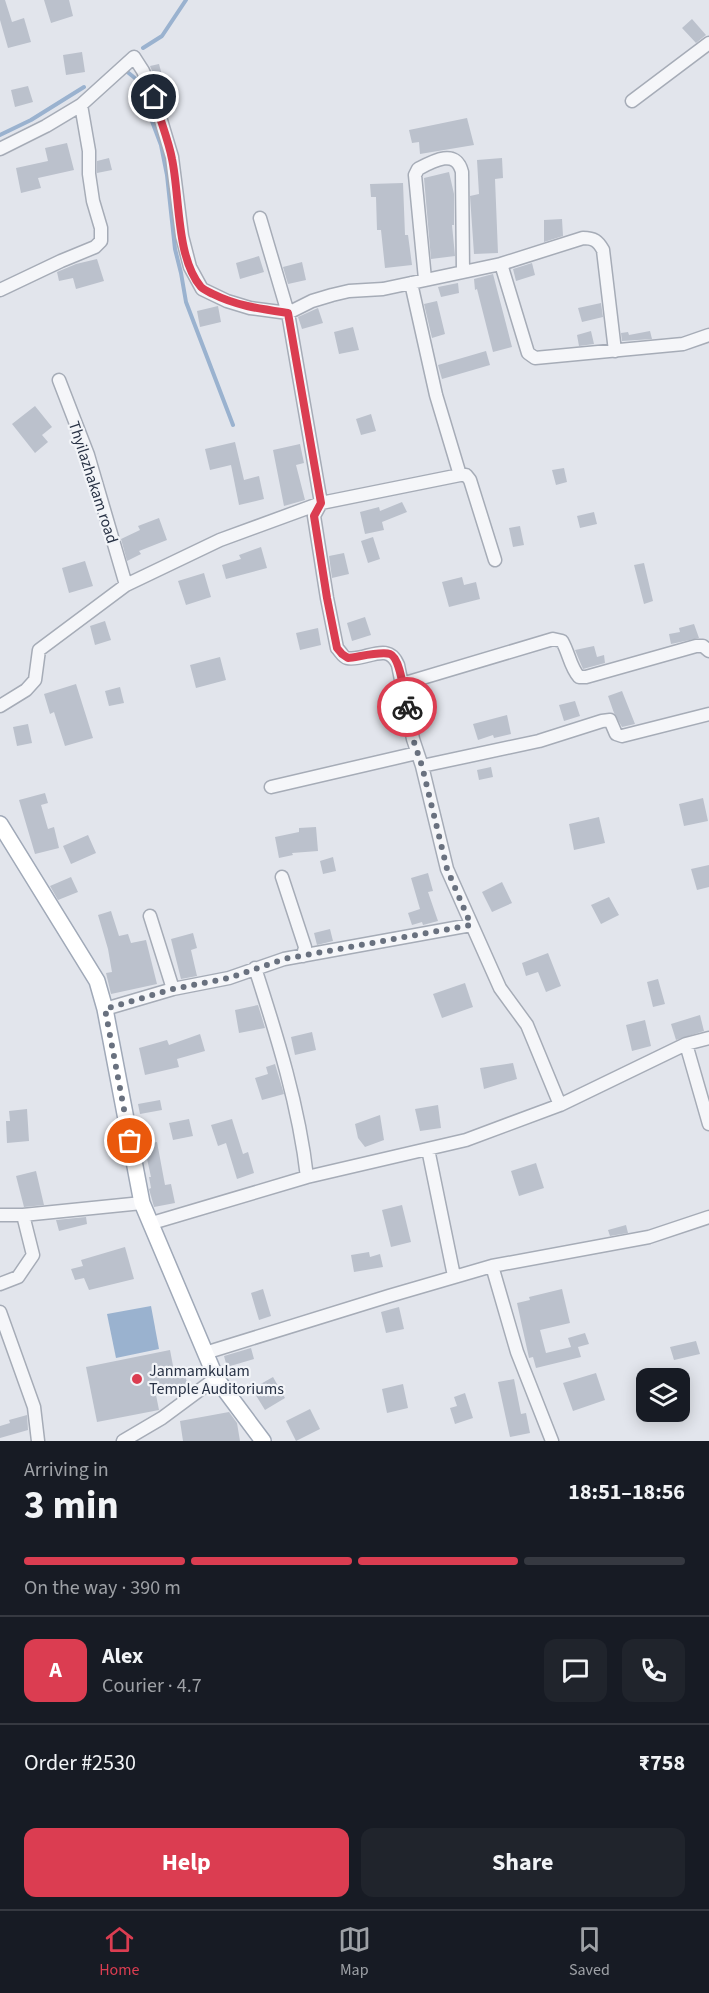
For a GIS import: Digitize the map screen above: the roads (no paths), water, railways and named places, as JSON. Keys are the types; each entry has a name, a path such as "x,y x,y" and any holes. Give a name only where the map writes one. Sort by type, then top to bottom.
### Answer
{"main road":[{"path":"0,824 97,981 105,1009 142,1203 216,1378 263,1441"}],"street":[{"path":"632,101 709,43"},
{"path":"0,149 81,105 134,57 154,97 172,157 182,236 190,267 202,289 227,301 250,308 288,313 332,295 411,283 501,264 583,237 592,238 599,242 603,250 615,351"},
{"path":"0,290 61,261 95,248 101,241 101,228 93,201 89,174 89,152 81,105"},
{"path":"425,279 415,176 417,169 449,157 460,164 462,172 463,272"},
{"path":"260,218 288,313 321,503 314,516 337,648 348,658 388,653 395,657 413,739 422,766 447,869 500,988 527,1025 560,1105"},
{"path":"501,264 528,354 535,358 683,344 709,334"},
{"path":"411,283 436,395 460,475"},
{"name":"Thyilazhakam road","path":"59,380 88,455 126,585"},
{"path":"0,706 26,690 34,680 39,650 126,585 220,540 321,503 466,475 470,480 495,560"},
{"path":"402,684 553,639 562,641 574,671 579,677 696,646 703,646 709,651"},
{"path":"422,766 539,741 602,721 610,720 616,734 622,736 709,714"},
{"path":"271,786 417,753"},
{"path":"282,877 305,946 303,956"},
{"path":"150,916 173,989"},
{"path":"105,1009 173,989 229,978 255,968 303,956 471,925"},
{"path":"255,968 296,1111 307,1177"},
{"path":"152,1223 307,1177 466,1140 560,1105 686,1044 709,1038"},
{"path":"686,1044 709,1124"},
{"path":"428,1149 454,1276"},
{"path":"0,1215 23,1215 142,1203"},
{"path":"0,1284 18,1277 33,1255 23,1215"},
{"path":"205,1353 454,1276 492,1266 649,1237 709,1217"},
{"path":"492,1266 517,1352 552,1441"},
{"path":"0,1312 34,1407 38,1441"},
{"path":"123,1441 162,1418 216,1378"}],"water":[{"path":"151,1306 159,1349 116,1358 107,1314"}],"waterway":[{"path":"143,48 162,36 186,0"},
{"path":"125,70 136,79 161,145 167,175 175,249 186,302 233,425"},
{"path":"0,135 31,120 84,87"}],"place":[{"name":"Janmamkulam Temple Auditoriums","path":"137,1379"}]}
